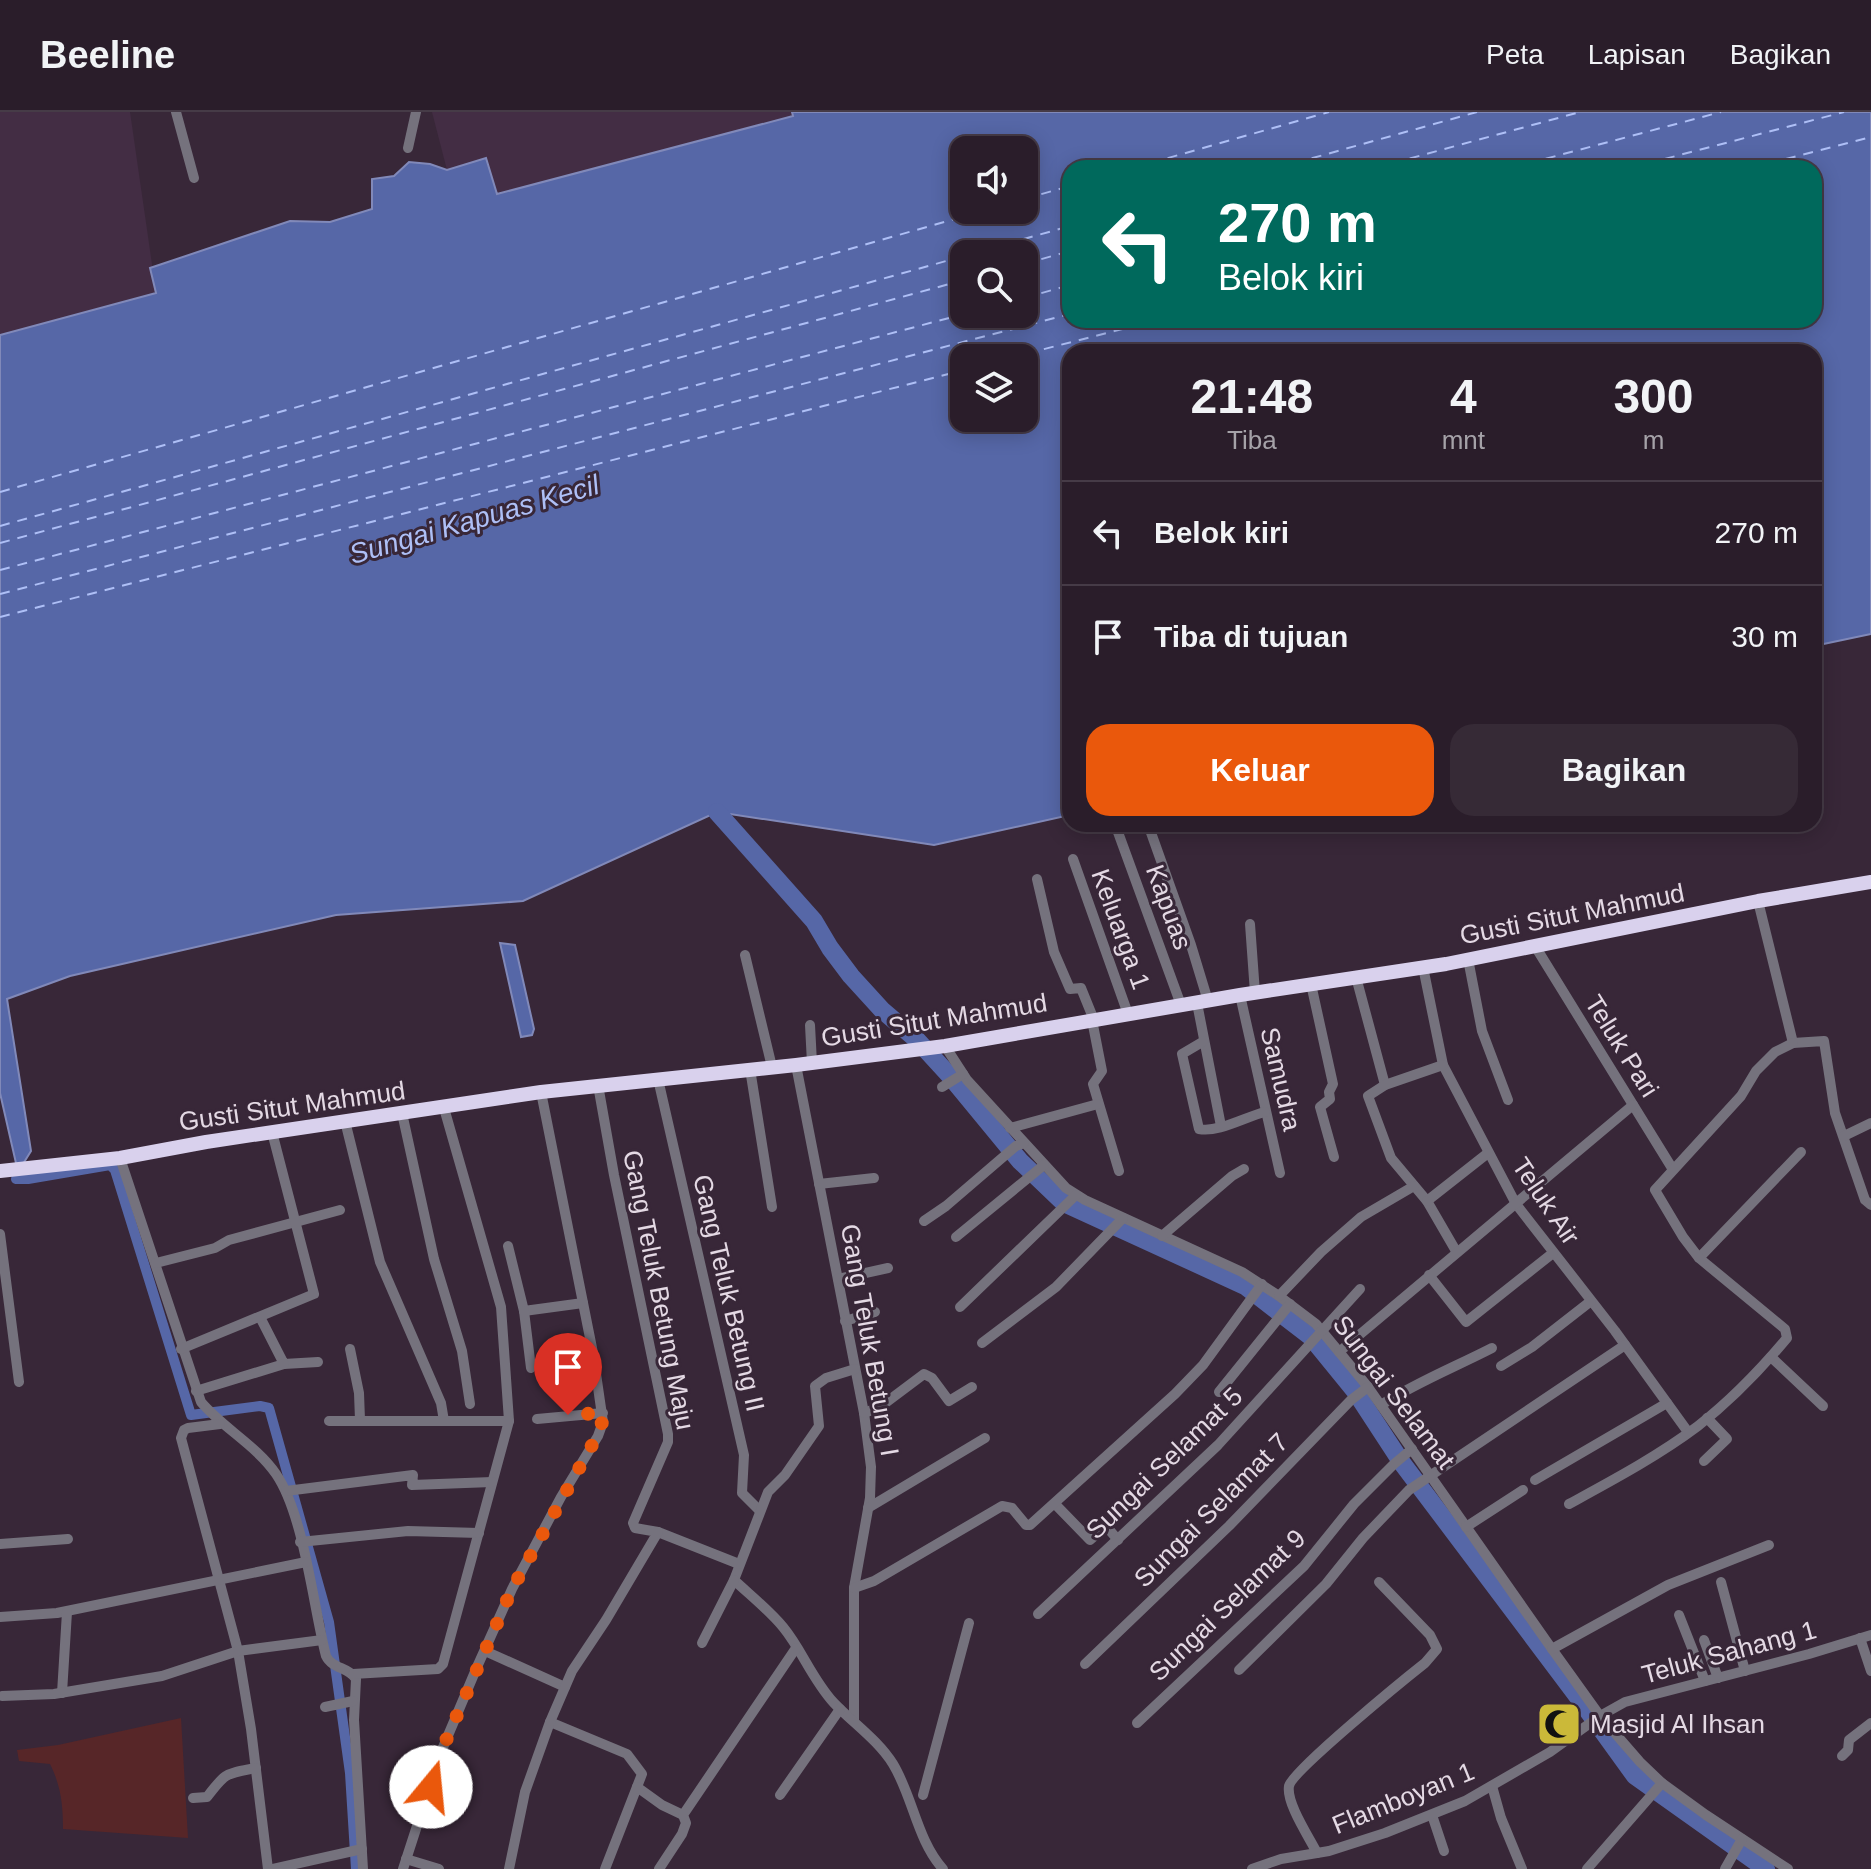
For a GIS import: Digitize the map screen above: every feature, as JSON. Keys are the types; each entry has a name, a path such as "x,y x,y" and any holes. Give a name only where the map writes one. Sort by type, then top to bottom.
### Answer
{"highway":[{"name":"Gusti Situt Mahmud","path":"0,1171 120,1158 541,1092 941,1046 1423,967 1871,882"}],"street":[{"path":"176,112 194,178"},
{"path":"408,148 416,112"},
{"name":"Kapuas","path":"1119,832 1195,1003"},
{"path":"1151,832 1191,945 1195,1003 1221,1126"},
{"name":"Keluarga 1","path":"1073,859 1128,1014"},
{"path":"1037,879 1054,952 1070,989 1081,988 1093,1020 1102,1071 1094,1081 1119,1171"},
{"path":"1758,901 1793,1043"},
{"name":"Samudra","path":"1250,924 1247,994 1265,1112 1280,1173"},
{"name":"Teluk Pari","path":"1535,946 1672,1168"},
{"path":"745,955 772,1067"},
{"path":"1468,959 1482,1031 1508,1100"},
{"name":"Teluk Air","path":"1423,967 1443,1065 1516,1204 1688,1432"},
{"path":"1356,977 1385,1085"},
{"path":"1311,984 1333,1084 1330,1099 1320,1107 1334,1157"},
{"path":"810,1025 812,1063"},
{"path":"1204,1041 1185,1050 1183,1056 1199,1129 1221,1126 1265,1112"},
{"path":"1569,1504 1642,1463 1707,1418 1787,1338 1785,1329 1699,1258 1674,1224 1655,1190 1741,1096 1775,1052 1793,1043 1824,1041 1832,1098 1865,1200 1871,1205"},
{"name":"Sungai Selamat","path":"941,1046 952,1080 1010,1128 1020,1144 1059,1182 1069,1201 1162,1236 1242,1272 1260,1287 1279,1296 1284,1311 1319,1334 1339,1352 1365,1389 1381,1405 1408,1453 1466,1527 1600,1716 1661,1785 1780,1867"},
{"name":"Gang Teluk Betung I","path":"796,1065 864,1413 871,1467 868,1508 854,1588 854,1721"},
{"path":"1443,1065 1385,1085 1368,1093 1368,1098 1391,1158 1427,1201 1456,1251"},
{"path":"750,1069 772,1207"},
{"name":"Gang Teluk Betung II","path":"658,1079 744,1455 742,1493 760,1511"},
{"name":"Gang Teluk Betung Maju","path":"598,1085 668,1434 668,1442 633,1520 635,1528 658,1532"},
{"path":"439,1869 405,1864 441,1752 512,1589 598,1436 603,1413 541,1092"},
{"path":"1010,1128 1098,1104"},
{"path":"1339,1352 1633,1105"},
{"path":"120,1158 198,1397 219,1422 265,1461 292,1490 300,1542 326,1656 353,1674 440,1667 509,1421 501,1307 444,1108"},
{"path":"402,1113 434,1259 462,1351 470,1404"},
{"path":"345,1121 380,1262 441,1403 444,1421"},
{"path":"1844,1136 1871,1123"},
{"path":"181,1349 314,1294 272,1132"},
{"path":"924,1221 1020,1144"},
{"path":"1699,1258 1801,1152"},
{"path":"1427,1201 1488,1153"},
{"path":"956,1237 1041,1167"},
{"path":"1162,1236 1244,1169"},
{"path":"819,1184 874,1178"},
{"path":"1279,1296 1321,1252 1361,1217 1414,1186"},
{"path":"960,1307 1069,1201"},
{"path":"156,1263 215,1248 229,1240 294,1220 340,1210"},
{"path":"982,1343 1056,1287 1121,1220"},
{"path":"0,1234 19,1382"},
{"path":"508,1246 524,1311 531,1368"},
{"path":"1429,1275 1466,1322 1553,1253"},
{"path":"838,1279 888,1268"},
{"path":"854,1588 874,1581 1002,1506 1012,1508 1028,1526 1203,1365 1260,1287"},
{"name":"Sungai Selamat 5","path":"1038,1614 1218,1445 1360,1289"},
{"path":"1501,1366 1532,1347 1591,1301"},
{"path":"524,1311 583,1303"},
{"path":"1219,1392 1284,1311"},
{"path":"845,1321 875,1312"},
{"path":"260,1317 284,1364"},
{"path":"1239,1670 1316,1595 1380,1518 1409,1490 1625,1345"},
{"path":"1381,1405 1418,1382 1492,1348"},
{"path":"350,1349 359,1393 360,1420"},
{"path":"1771,1357 1823,1406"},
{"path":"198,1397 284,1364 318,1362"},
{"path":"702,1643 734,1580 768,1492 787,1473 819,1426 815,1386 826,1378 855,1369"},
{"path":"864,1413 880,1407 924,1374 932,1378 949,1401 972,1387"},
{"name":"Sungai Selamat 7","path":"1085,1664 1229,1526 1365,1389"},
{"path":"1535,1480 1667,1403"},
{"path":"537,1419 603,1413"},
{"path":"1704,1461 1727,1439 1707,1418"},
{"path":"329,1421 509,1421"},
{"path":"219,1422 188,1428 181,1438 238,1651 271,1869 356,1850"},
{"path":"868,1508 985,1438"},
{"name":"Sungai Selamat 9","path":"1137,1723 1304,1566 1354,1504 1408,1453"},
{"path":"292,1490 413,1475 412,1485 492,1482"},
{"path":"1466,1527 1523,1490"},
{"path":"1055,1504 1090,1540 1106,1526 1118,1540"},
{"path":"300,1542 408,1531 479,1533"},
{"path":"509,1869 525,1792 572,1671 658,1532 739,1564"},
{"path":"0,1544 68,1539"},
{"path":"1552,1649 1668,1585 1769,1545"},
{"path":"0,1617 67,1612 306,1562"},
{"path":"734,1580 783,1627 814,1679 892,1762 922,1834 943,1869"},
{"path":"1317,1853 1292,1803 1289,1783 1311,1759 1437,1649 1430,1635 1379,1582"},
{"path":"1721,1582 1745,1671"},
{"path":"62,1693 67,1612"},
{"path":"1679,1615 1705,1681"},
{"path":"908,1795 926,1796 969,1623"},
{"path":"1866,1637 1871,1671"},
{"name":"Teluk Sahang 1","path":"1600,1716 1625,1702 1866,1637"},
{"path":"2,1696 62,1693 162,1676 238,1651 322,1640"},
{"path":"1704,1640 1718,1678"},
{"path":"683,1815 796,1648"},
{"path":"485,1651 565,1687"},
{"path":"353,1674 356,1682 346,1703 356,1850 363,1869"},
{"path":"325,1707 346,1703"},
{"path":"780,1795 840,1709"},
{"name":"Flamboyan 1","path":"1252,1869 1403,1827 1465,1801 1550,1752 1600,1716"},
{"path":"550,1722 627,1754 642,1774 605,1869"},
{"path":"1842,1756 1848,1750 1849,1740 1871,1723"},
{"path":"193,1798 207,1797 216,1783 228,1773 256,1768"},
{"path":"1587,1869 1661,1785"},
{"path":"1492,1786 1501,1818 1522,1869"},
{"path":"637,1787 683,1815 686,1823 659,1869"},
{"path":"1432,1815 1444,1851"},
{"path":"1725,1869 1741,1841"}],"shaded area":[{"path":"0,112 130,112 156,292 0,335"},
{"path":"432,112 792,112 794,116 497,194 447,170"},
{"path":"181,1718 188,1838 63,1829 61,1796 50,1764 19,1761 17,1750 58,1745"}],"water":[{"name":"Sungai Kapuas Kecil","path":"792,112 1871,112 1871,634 1822,644 1822,344 1062,344 1062,817 934,845 717,812 523,901 336,915 70,976 7,999 31,1151 18,1172 0,1093 0,335 156,293 150,268 290,221 330,222 372,209 372,179 394,176 409,162 447,170 486,158 497,194 793,116"},
{"path":"500,943 515,945 534,1029 532,1035 521,1037"}],"waterway":[{"path":"717,812 814,921 851,976 882,1010 917,1040 1020,1161 1064,1203 1245,1286 1311,1337 1355,1391 1402,1463 1635,1776 1766,1869"},
{"path":"18,1172 16,1179 28,1179 110,1165 115,1170 191,1415 260,1406 269,1408 329,1622 350,1773 356,1869"}],"ferry route":[{"path":"1161,160 1329,112"},
{"path":"1306,160 1477,112"},
{"path":"1404,160 1580,112"},
{"path":"1541,160 1721,112"},
{"path":"1661,160 1844,112"},
{"path":"1782,160 1871,137"},
{"path":"1038,195 1062,188"},
{"path":"0,492 950,220"},
{"path":"1020,240 1062,228"},
{"path":"1038,260 1062,253"},
{"path":"0,526 950,260"},
{"path":"0,543 950,284"},
{"path":"1038,294 1062,287"},
{"path":"0,594 1062,316"},
{"path":"0,570 950,318"},
{"path":"1064,344 1127,328"},
{"path":"1038,351 1062,344"},
{"path":"0,617 950,374"}],"place":[{"name":"Masjid Al Ihsan","path":"1559,1724"}],"route":[{"path":"431,1787 441,1752 512,1589 601,1429 603,1413 568,1415"}]}
